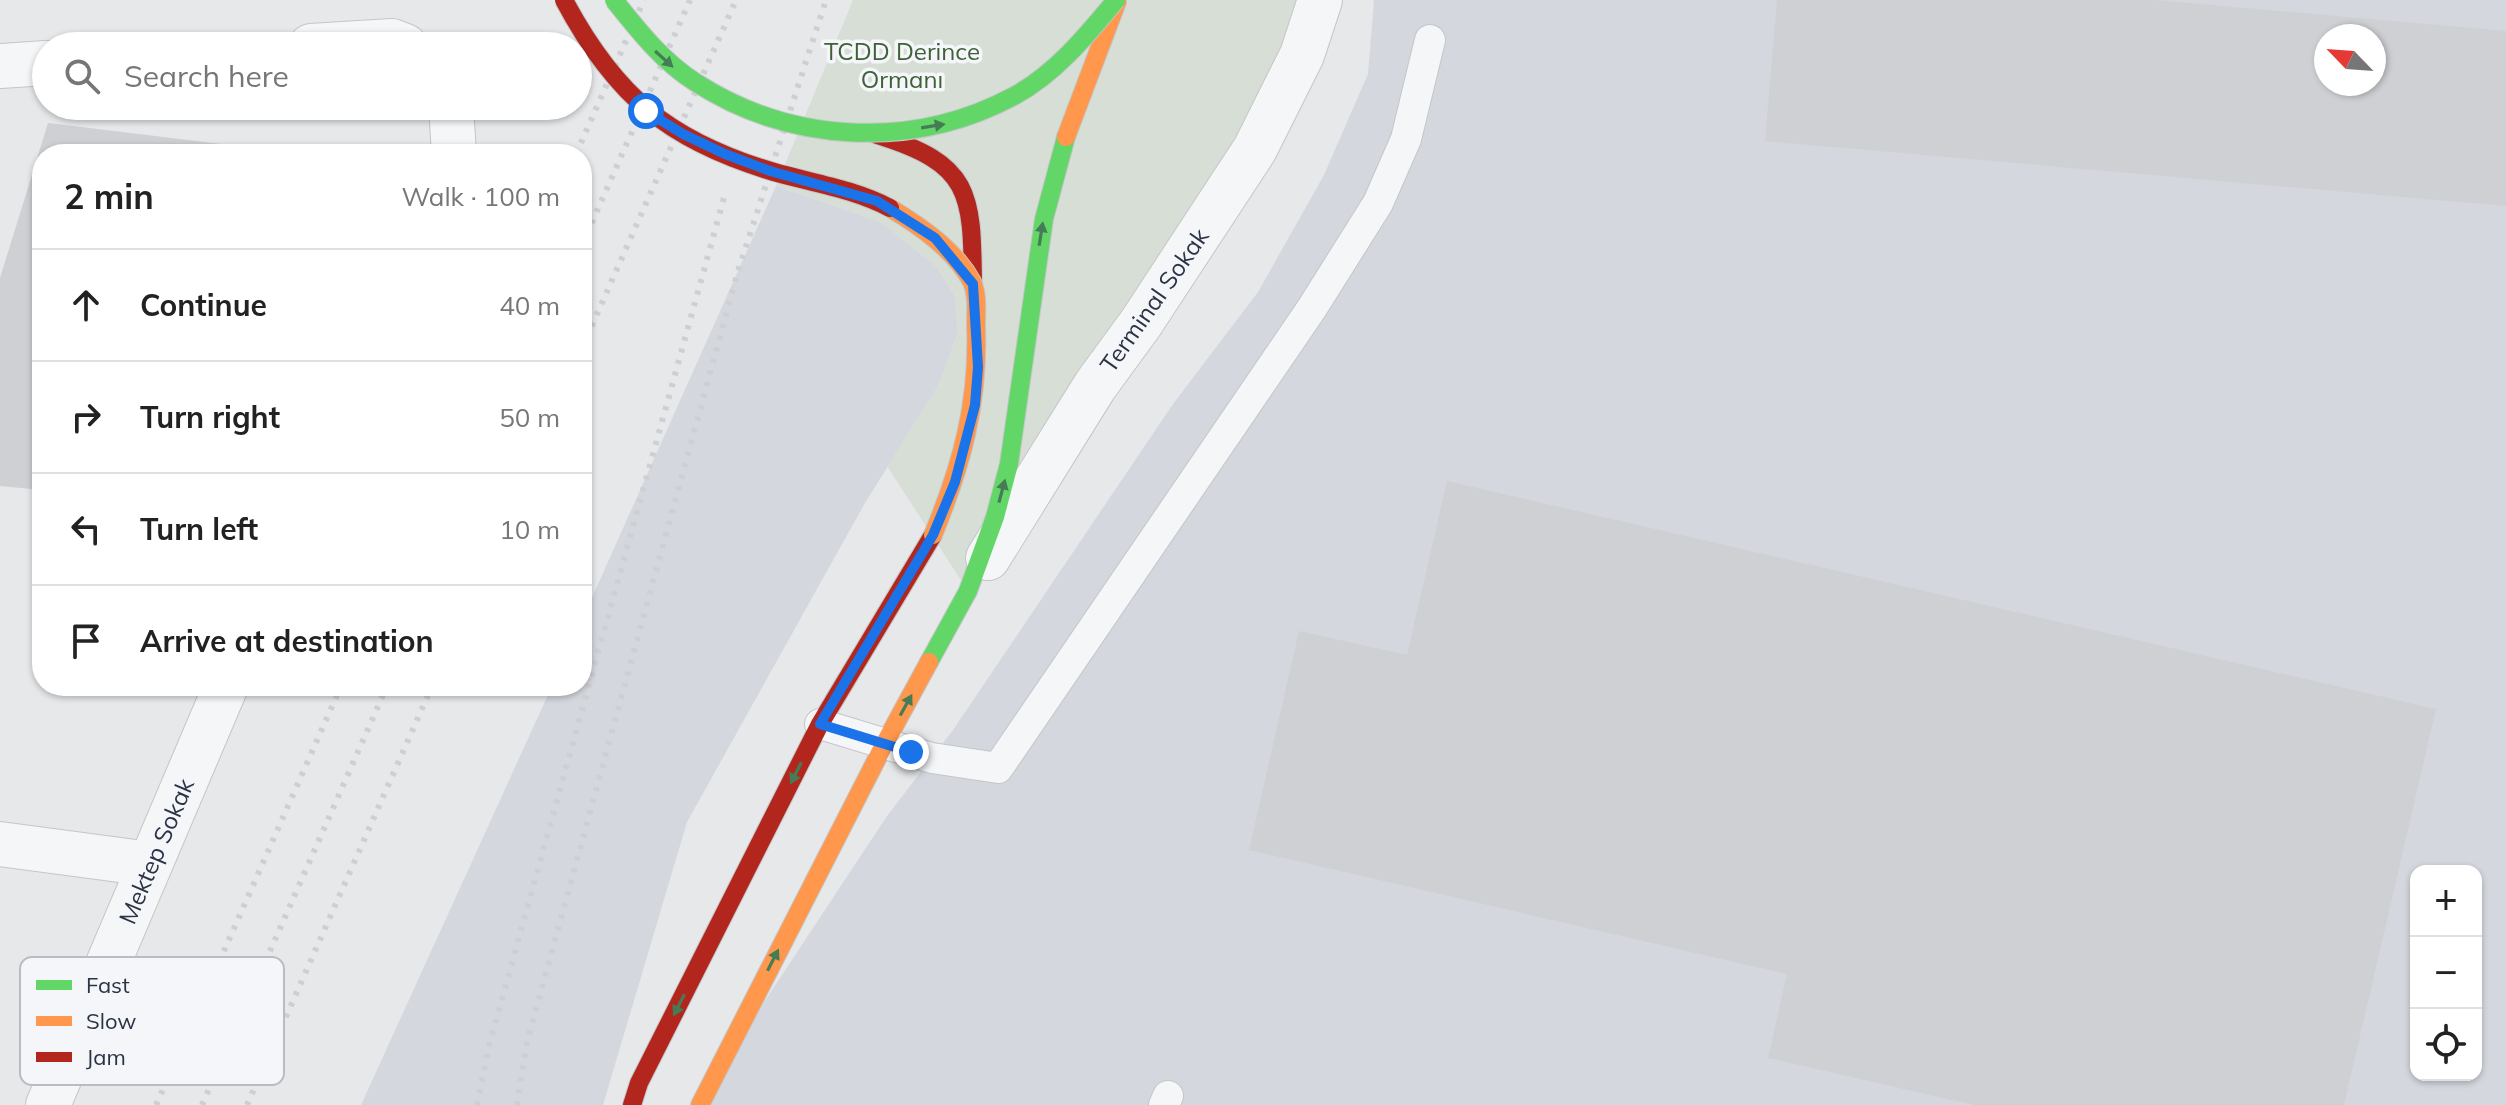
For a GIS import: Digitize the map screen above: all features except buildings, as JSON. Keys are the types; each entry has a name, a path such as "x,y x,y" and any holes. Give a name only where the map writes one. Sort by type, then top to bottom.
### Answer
{"main road":[{"path":"564,0 585,32"},
{"path":"614,0 625,18 664,60 712,94 764,118 802,128 877,135 949,124 1015,95 1072,52 1117,0"},
{"path":"700,1105 885,743 968,591 995,517 1009,464 1044,219 1063,146 1117,0"},
{"path":"592,43 615,79 646,111 683,134 725,154 770,171 877,201 935,238 973,284"},
{"path":"632,1105 639,1083 820,724 933,535 955,482 975,405 978,367 972,213 955,175 926,153 877,135"}],"street":[{"name":"Terminal Sokak","path":"968,591 1095,386 1141,323 1255,149 1302,55 1320,0"},
{"path":"0,66 32,64"},
{"path":"452,120 453,144"},
{"name":"Mektep Sokak","path":"111,957 222,696"},
{"path":"0,844 150,864"},
{"name":"Mektep Sokak","path":"48,1105 56,1085"}],"lane":[{"path":"820,724 932,758 998,768 1312,308 1378,203 1406,139 1430,40"}],"shaded area":[{"path":"1374,0 2506,0 2506,1105 700,1105 706,1090 887,816 953,730 1173,404 1258,292 1324,175 1368,74"},
{"path":"776,186 881,222 936,266 955,296 958,333 938,386 865,503 687,822 603,1105 361,1105 547,696 592,696 592,598"}],"green space":[{"name":"TCDD Derince Ormanı","path":"853,0 1320,0 968,591 887,466 938,386 958,333 955,296 936,266 881,222 776,186"}],"railway":[{"path":"592,118 644,0"},
{"path":"592,222 690,0"},
{"path":"592,325 736,0"},
{"path":"517,1105 526,1046 738,271 826,0"},
{"path":"580,144 591,120"},
{"path":"592,674 725,194"},
{"path":"221,957 337,696"},
{"path":"267,957 383,696"},
{"path":"284,1021 428,696"},
{"path":"477,1105 489,1046 586,696"},
{"path":"156,1105 165,1085"},
{"path":"202,1105 211,1085"},
{"path":"247,1105 256,1085"}],"traffic: fast":[{"path":"614,0 672,65 732,103 771,118 811,128 853,132 894,132 935,125 975,113 1014,96 1057,65 1116,0"},
{"path":"929,662 968,591 995,517 1009,464 1044,219 1066,137"}],"traffic: slow":[{"path":"1066,137 1117,2"},
{"path":"890,208 925,231 956,259 972,282 976,298 975,381 971,407 960,458 933,535"},
{"path":"700,1105 929,662"}],"traffic: jam":[{"path":"564,0 582,32"},
{"path":"592,46 625,88 649,110 704,146 737,160 848,191 890,208"},
{"path":"877,135 932,158 960,186 971,226 973,284"},
{"path":"632,1105 639,1083 820,724 933,535"}],"route":[{"path":"646,111 683,134 725,154 770,171 877,201 935,238 973,284 978,367 975,405 955,482 933,535 820,724 911,752"}]}
